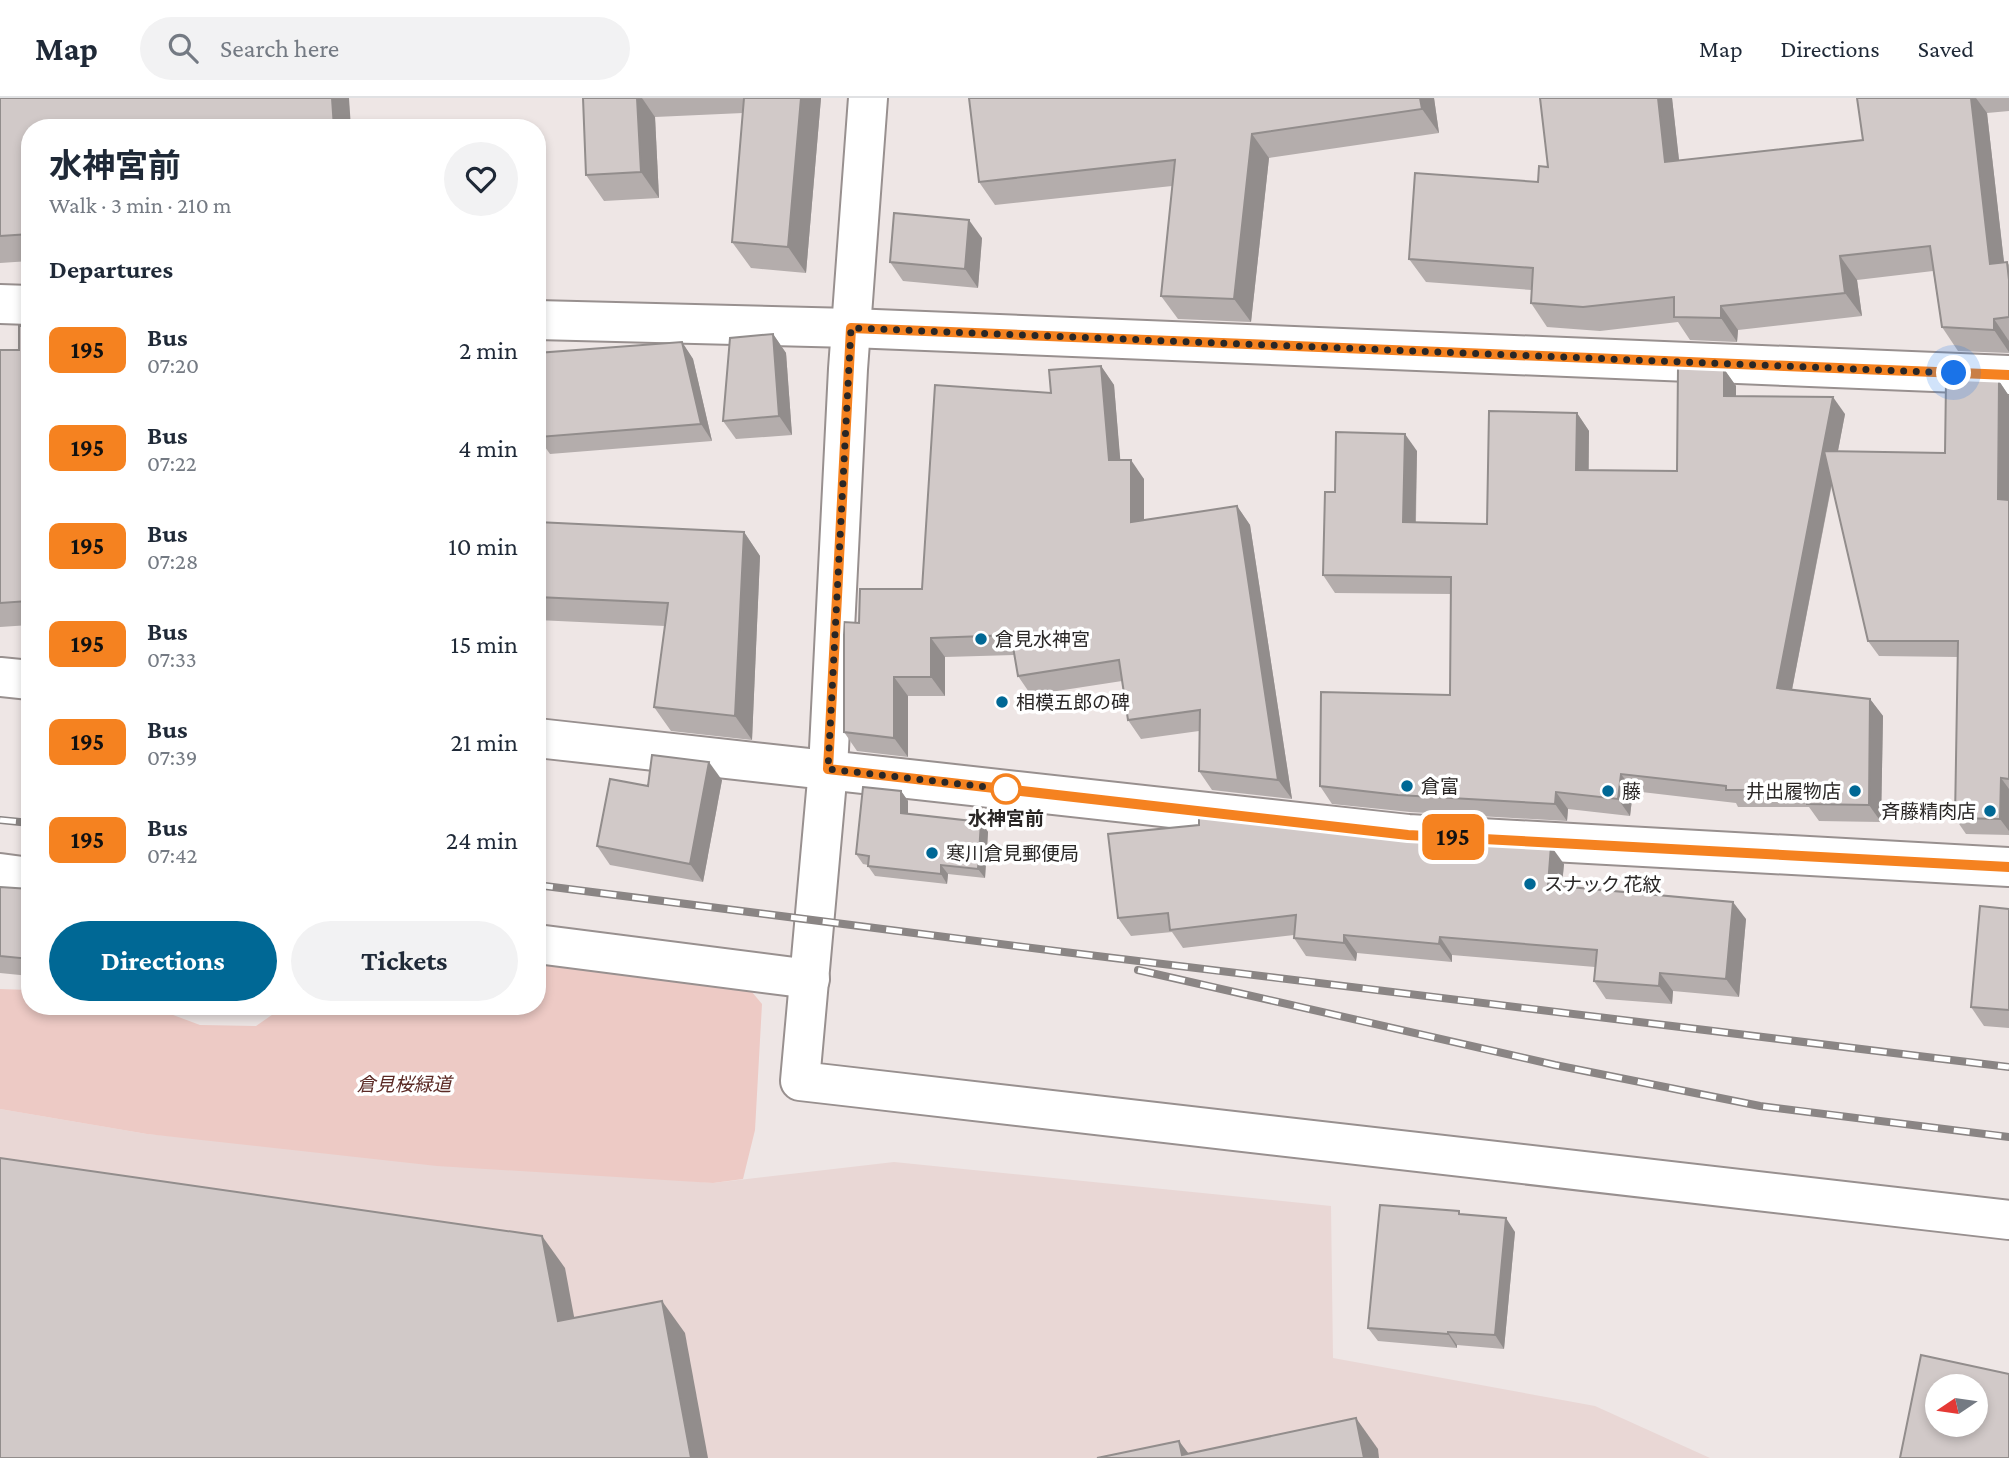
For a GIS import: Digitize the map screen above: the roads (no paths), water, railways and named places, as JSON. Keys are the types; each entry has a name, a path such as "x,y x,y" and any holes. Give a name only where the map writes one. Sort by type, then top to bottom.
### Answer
{"street":[{"path":"868,98 851,328 828,769 800,1081 2009,1220"},
{"path":"0,304 21,305"},
{"path":"546,320 851,328 2009,375"},
{"path":"0,677 21,679"},
{"path":"546,739 1408,835 2009,867"},
{"path":"0,873 21,876"},
{"path":"546,945 810,979"}],"railway":[{"path":"0,820 21,822"},
{"path":"546,886 2009,1067"},
{"path":"1138,970 1555,1065 1760,1106 2009,1137"}],"place":[{"name":"倉見水神宮","path":"981,639"},
{"name":"相模五郎の碑","path":"1002,702"},
{"name":"倉富","path":"1407,786"},
{"name":"水神宮前","path":"1006,789"},
{"name":"藤","path":"1608,791"},
{"name":"井出履物店","path":"1855,791"},
{"name":"斉藤精肉店","path":"1990,811"},
{"name":"寒川倉見郵便局","path":"932,853"},
{"name":"スナック 花紋","path":"1530,884"}],"park label":[{"name":"倉見桜緑道","path":"404,1084"}]}
